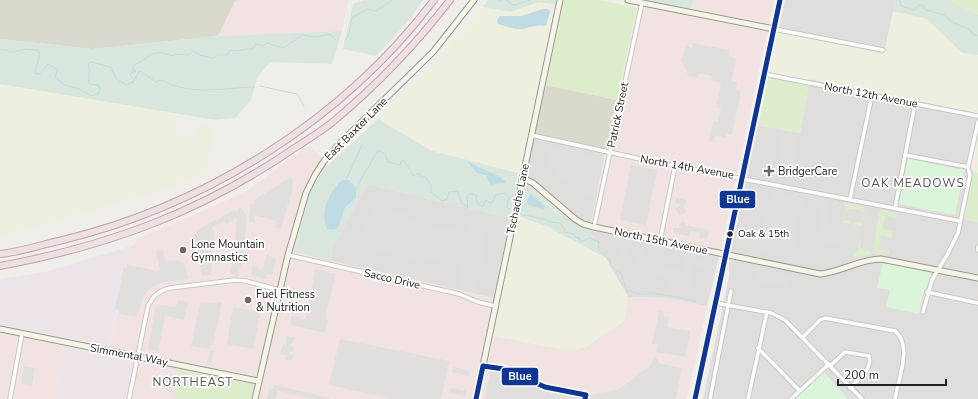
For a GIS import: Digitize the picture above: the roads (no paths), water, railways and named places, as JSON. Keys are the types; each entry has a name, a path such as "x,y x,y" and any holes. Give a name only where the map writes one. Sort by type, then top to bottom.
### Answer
{"highway":[{"path":"0,254 97,232 184,198 241,169 297,134 358,84 413,28 434,0"},
{"path":"0,266 43,258 115,238 182,213 250,177 334,121 395,65 427,30 450,0"}],"street":[{"name":"East Baxter Lane","path":"255,399 279,290 306,192 324,161 340,143 433,52 474,0"},
{"name":"Tschache Lane","path":"476,399 560,0"},
{"path":"628,0 883,50"},
{"path":"695,399 780,0"},
{"name":"Patrick Street","path":"594,227 642,3"},
{"name":"North 12th Avenue","path":"764,74 978,116"},
{"path":"850,199 872,95"},
{"path":"895,208 915,104"},
{"path":"923,312 927,292 954,243 970,175 968,167 978,122"},
{"name":"North 14th Avenue","path":"531,135 675,166 742,177 960,221"},
{"path":"905,155 968,167"},
{"path":"660,241 675,166"},
{"name":"North 15th Avenue","path":"522,178 533,183 583,224 594,227 820,274 838,271 874,259 893,260 978,278"},
{"name":"Sacco Drive","path":"288,255 459,294 478,302 495,306"},
{"path":"129,399 148,306 152,298 160,291 170,288 235,280 246,281 279,290"},
{"path":"710,399 731,291"},
{"path":"927,292 978,303"},
{"path":"716,303 767,312 775,314 786,320 862,399"},
{"path":"748,399 767,312"},
{"path":"803,337 820,320 825,318 893,330 900,335 903,341 903,351 895,399"},
{"name":"Simmental Way","path":"0,329 258,381"},
{"path":"10,399 22,334"},
{"path":"758,348 799,390"},
{"path":"790,399 845,352 869,356 870,363 866,371 850,388"}],"water":[{"path":"543,9 548,9 550,11 546,26 521,29 498,24 497,20 500,16 521,16"},
{"path":"468,162 499,176 506,182 490,185 486,175 477,173"},
{"path":"342,180 349,180 356,189 356,198 345,207 339,226 334,230 327,229 324,216 327,202 333,190"},
{"path":"531,194 545,206 544,209 528,205 527,200"}],"waterway":[{"path":"345,41 349,34 352,18 367,9 376,11 392,0"},
{"path":"506,0 515,5 530,0"},
{"path":"900,0 901,6 914,10 920,5 923,5 926,10 944,15 952,22 969,29 973,34 978,36"},
{"path":"133,79 130,74 136,71 132,69 134,65 155,53 174,56 175,54 188,55 193,51 199,55 213,58 217,55 227,55 230,50 236,51 253,49 256,44 262,46 267,43 283,48 303,35 316,37 330,34 336,40"},
{"path":"0,49 13,52 25,49 37,50 40,54 35,72 36,74 39,74 48,64 58,70 55,76 63,84 77,88 92,96 98,94 100,89 98,85 89,84 88,65 90,62 111,67 116,78 126,85 133,82 140,71 156,82 161,80 172,85 195,90 255,87"},
{"path":"260,86 297,94 304,107"},
{"path":"346,180 362,145"},
{"path":"355,190 378,150 385,154 388,162 400,165 401,161 404,161 414,176 419,173 421,177 425,177 431,184 431,192 442,201 447,199 449,192 458,191 461,202 468,208 467,197 470,193 477,196 476,199 479,206 483,206 486,200 490,203 494,201 495,195 505,193 509,197 507,207 510,210"},
{"path":"520,213 522,215 560,223 565,229 564,232 574,234 575,237 579,238 581,242 589,238 599,242 598,249 610,261 609,265 621,273 626,289 631,292 639,294 667,295 695,301"}],"place":[{"name":"BridgerCare","path":"769,171"},
{"name":"Oak & 15th","path":"730,234"},
{"name":"Lone Mountain Gymnastics","path":"183,250"},
{"name":"Fuel Fitness & Nutrition","path":"248,300"}],"district":[{"name":"OAK MEADOWS","path":"913,183"},
{"name":"NORTHEAST","path":"193,382"}]}
